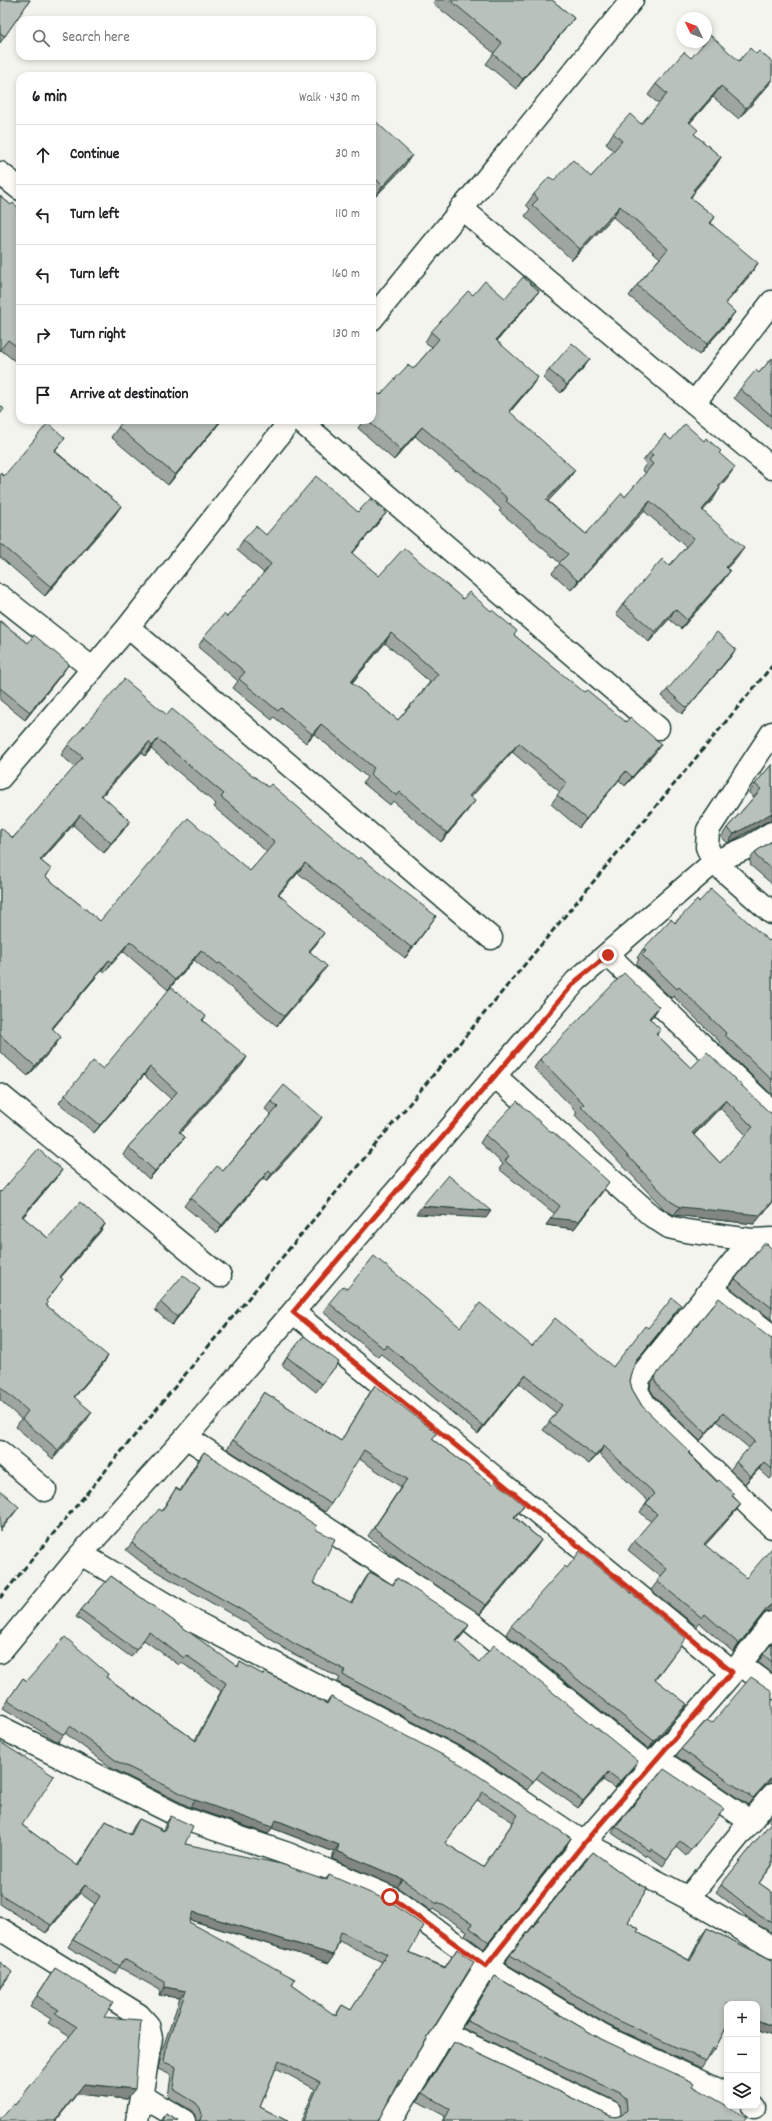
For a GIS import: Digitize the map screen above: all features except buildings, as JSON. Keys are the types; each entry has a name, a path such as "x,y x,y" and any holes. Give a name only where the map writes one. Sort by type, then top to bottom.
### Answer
{"street":[{"path":"376,314 632,0"},
{"path":"0,173 16,186"},
{"path":"461,208 772,468"},
{"path":"694,403 772,302"},
{"path":"0,778 128,627 287,424"},
{"path":"304,424 658,728"},
{"path":"0,596 93,669"},
{"path":"128,627 491,938"},
{"path":"772,733 708,830 707,847 714,862 772,913"},
{"path":"0,1652 81,1554 186,1437 576,981 608,955 714,862 749,846 772,833"},
{"path":"608,955 772,1112"},
{"path":"494,1076 652,1216 669,1227 762,1240"},
{"path":"0,1095 220,1276"},
{"path":"762,1240 712,1289 639,1378 638,1391 645,1405 772,1527"},
{"path":"712,1289 772,1336"},
{"path":"293,1312 736,1668 772,1688"},
{"path":"186,1437 468,1620 654,1762 751,1822"},
{"path":"0,1452 45,1490"},
{"path":"81,1554 197,1623 465,1763 584,1843 688,1898 772,1947"},
{"path":"390,2121 486,1966 584,1843 736,1668 772,1623"},
{"path":"0,1727 185,1819 288,1854 390,1897 486,1966 602,2036 724,2093"},
{"path":"688,1898 772,1795"},
{"path":"0,1929 139,2015 148,2025 151,2038 137,2121"},
{"path":"444,2033 610,2112"},
{"path":"142,2096 184,2121"}],"railway":[{"path":"0,1598 772,666"}],"route":[{"path":"390,1897 486,1966 584,1843 732,1672 293,1312 576,981 608,955"}]}
